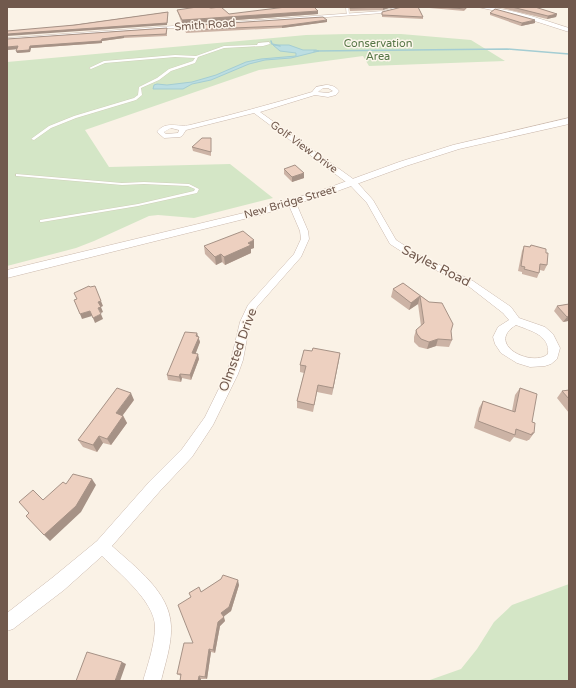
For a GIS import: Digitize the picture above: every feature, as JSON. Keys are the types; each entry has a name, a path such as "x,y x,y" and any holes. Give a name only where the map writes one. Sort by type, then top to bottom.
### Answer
{"street":[{"name":"Smith Road","path":"7,39 383,12 402,7"},
{"path":"481,7 520,15 569,30"},
{"name":"Golf View Drive","path":"183,129 255,111 315,93"},
{"name":"Golf View Drive","path":"255,111 353,183"},
{"name":"New Bridge Street","path":"7,274 51,262 150,240 292,203 439,152 499,136 569,121"},
{"name":"Sayles Road","path":"353,183 370,202 393,242 418,258 470,282 507,310 515,321 541,330 549,338 554,348 553,356 545,362 534,363 521,361 509,354 502,346 499,338 502,330 515,321"},
{"name":"Olmsted Drive","path":"7,624 58,584 102,546 155,486 187,453 209,421 232,374 237,360 245,322 253,305 298,255 305,239 304,231 292,203"},
{"path":"102,546 137,580 158,605 163,626 159,654 152,681"}],"lane":[{"path":"347,7 348,14"},
{"path":"90,68 104,62 175,56 196,57 221,47 258,44"},
{"path":"33,139 50,127 75,117 135,99 140,95 140,88 155,81 170,70 194,62 196,57"},
{"path":"17,175 122,184 144,183 189,185 197,189 196,192 190,194 175,196 144,204 42,221"}],"green space":[{"name":"Conservation Area","path":"401,34 471,40 505,61 369,66 363,56 259,70 85,130 109,167 230,164 273,198 194,218 158,215 149,216 76,248 7,266 7,62 306,35"},
{"path":"569,584 569,681 427,681 461,669 477,649 494,622 512,605"}],"water":[{"path":"273,45 289,45 303,50 319,51 291,58 265,60 249,64 211,80 192,84 183,89 153,89 154,85 157,84 167,85 192,82 216,75 246,62 296,56 296,53 280,51"}],"building":[{"path":"197,7 221,7 229,14 286,7 314,7 318,11 182,20 177,10"},
{"path":"350,7 384,7 350,8"},
{"path":"402,7 418,7 423,17 382,15 382,12"},
{"path":"442,7 466,7 465,9"},
{"path":"512,7 535,7 557,14 548,16"},
{"path":"495,9 535,20 522,23 490,13"},
{"path":"168,12 167,23 7,34 7,31 75,25"},
{"path":"323,17 327,20 282,26 186,30 184,26"},
{"path":"167,28 166,34 124,36 102,39 101,41 30,46 29,50 16,51 18,46 7,47 7,39"},
{"path":"202,138 211,138 211,152 192,147"},
{"path":"295,165 304,173 292,177 284,169"},
{"path":"243,231 254,240 248,243 251,245 224,257 221,254 215,257 204,246"},
{"path":"531,245 546,249 546,253 548,253 547,265 540,264 539,273 524,269 525,267 521,266 524,246 530,247"},
{"path":"403,283 429,302 442,303 453,324 451,331 452,340 438,339 429,342 421,339 416,330 424,323 420,296 411,303 393,289"},
{"path":"89,286 95,286 101,301 98,302 101,307 98,308 101,314 93,318 90,311 80,314 74,300 77,299 74,293"},
{"path":"569,304 569,316 567,317 557,306"},
{"path":"185,332 197,333 196,336 199,337 192,353 198,354 190,375 180,374 179,377 167,375"},
{"path":"313,348 340,353 333,388 318,385 314,405 297,401 306,366 300,365 304,350 312,351"},
{"path":"117,388 131,393 116,413 123,416 107,439 99,436 93,445 78,440"},
{"path":"520,388 537,394 532,422 535,423 534,433 532,433 532,435 516,429 515,435 478,421 483,401 515,412"},
{"path":"569,390 569,399 562,391"},
{"path":"73,474 92,479 76,506 44,535 26,516 29,513 19,502 33,490 43,500 63,482 66,484"},
{"path":"223,575 238,580 229,607 221,613 224,617 218,622 213,650 209,649 205,677 199,676 198,681 180,681 181,674 177,674 184,643 193,643 178,605 191,597 189,593 199,587 201,592 221,579"},
{"path":"87,652 122,662 115,681 76,681"}],"waterway":[{"path":"271,41 272,44 280,46"},
{"path":"314,51 507,49 569,54"}]}
